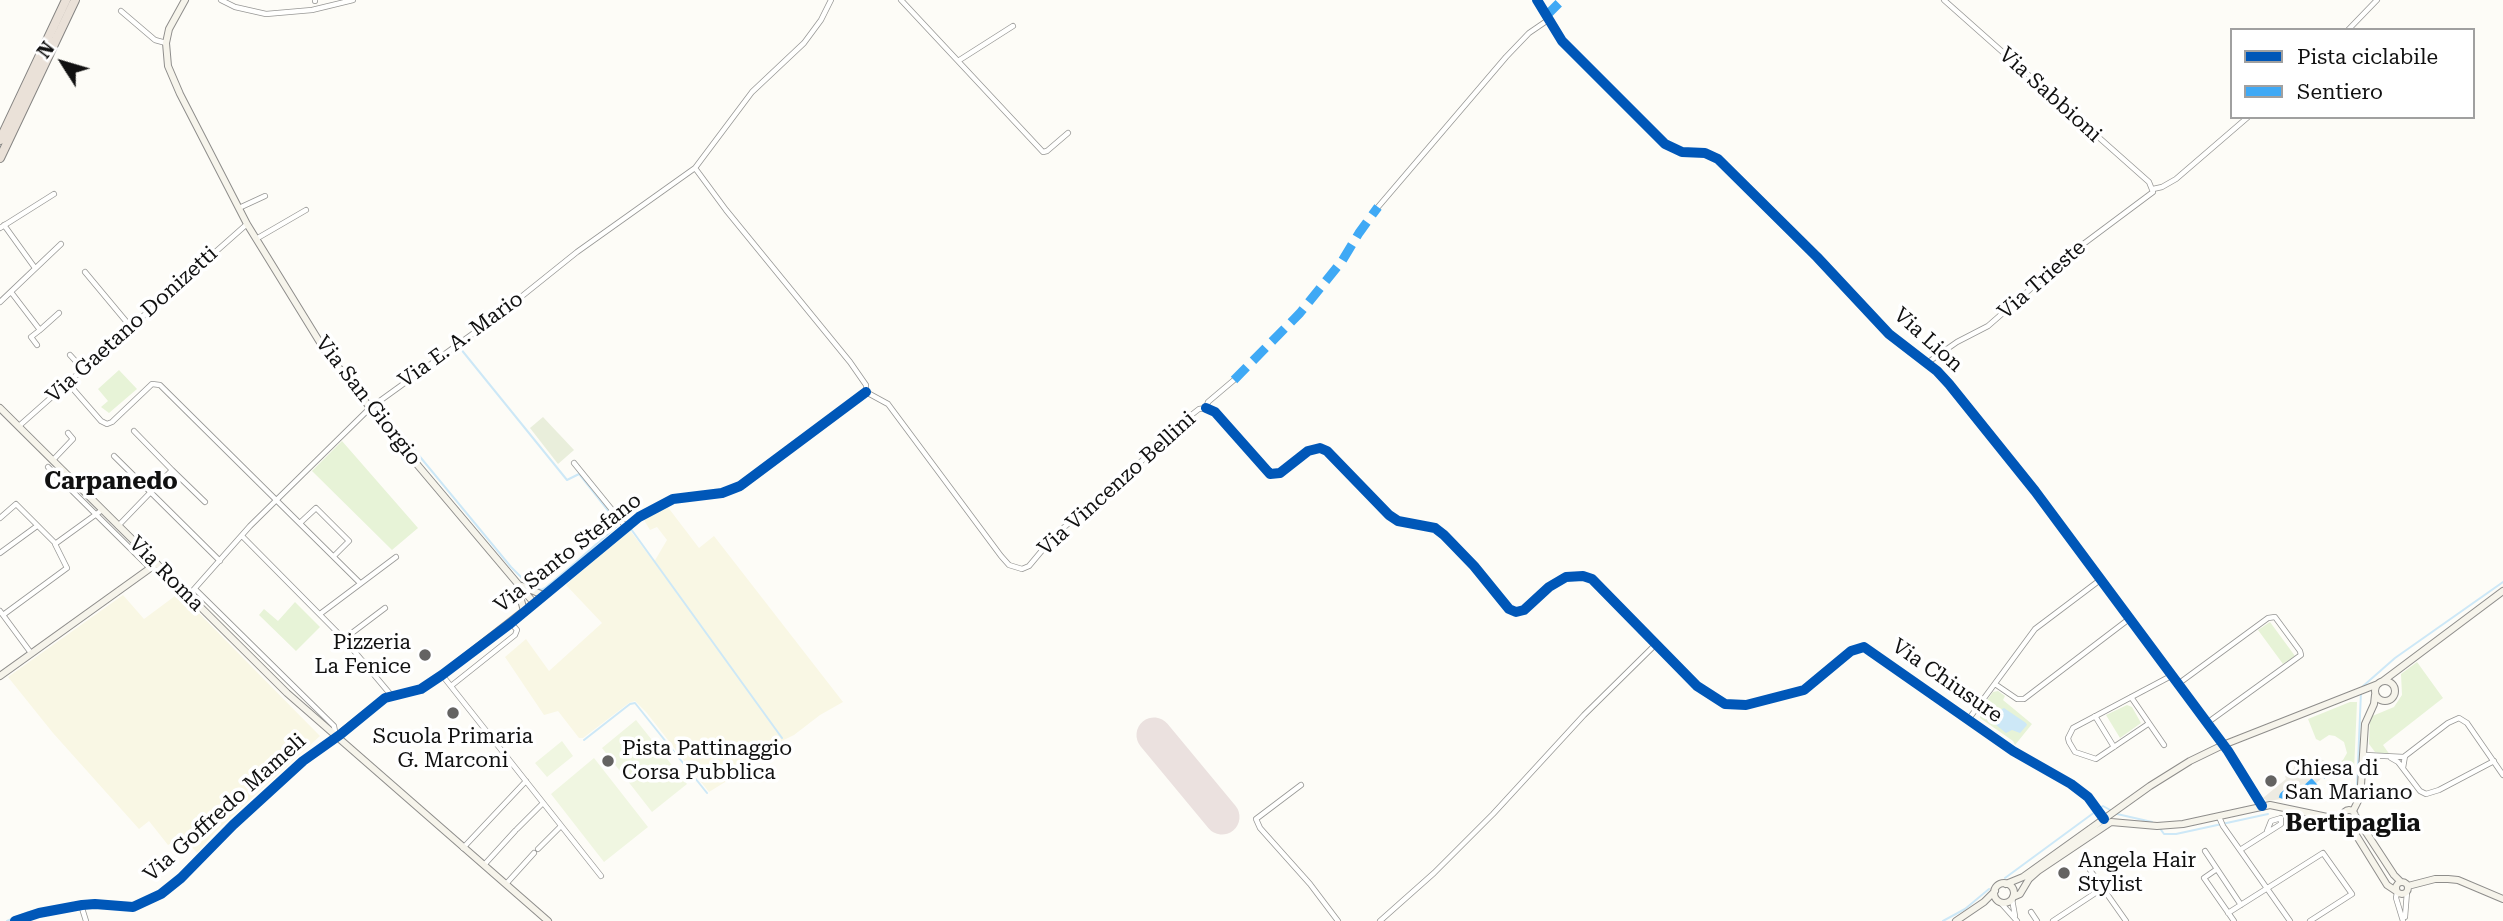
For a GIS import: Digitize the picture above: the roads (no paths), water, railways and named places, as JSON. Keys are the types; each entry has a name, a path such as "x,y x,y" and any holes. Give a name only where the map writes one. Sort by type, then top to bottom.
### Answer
{"highway":[{"path":"2,137 66,0"},
{"path":"0,158 75,0"}],"street":[{"path":"121,11 155,40 166,43 169,29 185,0"},
{"path":"221,0 235,7 266,14 313,10 353,0"},
{"path":"831,0 821,20 804,43 752,92 695,168 850,362 866,385 866,392"},
{"path":"901,0 1043,152 1068,133"},
{"name":"Via Lion","path":"1537,0 1568,48 1665,144 1682,152 1705,153 1718,159 1825,264 1889,334 1950,384 2130,619 2223,745 2262,806"},
{"name":"Via Sabbioni","path":"1944,0 2140,174 2153,190"},
{"path":"2350,28 2377,0"},
{"path":"1378,207 1518,44 1548,20"},
{"path":"958,61 1013,26"},
{"name":"Via San Giorgio","path":"166,43 168,66 173,80 247,224 324,349 370,408 534,603"},
{"name":"Via Trieste","path":"1927,363 1957,342 1988,326 2074,251 2153,190 2176,178 2246,119"},
{"name":"Via E. A. Mario","path":"188,596 277,499 370,408 496,317 577,252 695,168"},
{"path":"34,268 2,227 54,194"},
{"path":"239,208 265,196"},
{"path":"256,239 306,210"},
{"name":"Via Gaetano Donizetti","path":"18,427 247,224"},
{"path":"0,302 61,244"},
{"path":"85,272 130,326"},
{"path":"11,292 40,330"},
{"path":"37,345 31,337 59,313"},
{"path":"70,355 82,368"},
{"name":"Via Vincenzo Bellini","path":"866,392 888,404 1001,556 1009,565 1022,569 1029,566 1055,535 1172,430 1199,409 1206,408 1208,402 1234,380"},
{"path":"67,382 101,421 107,424 152,384 160,384 360,583"},
{"name":"Via Santo Stefano","path":"335,737 391,695 421,689 478,649 645,513 673,499 722,493 740,486 866,392"},
{"name":"Via Roma","path":"0,408 50,464 153,566 188,596 335,737 548,921"},
{"path":"1206,408 1215,412 1270,474 1280,473 1308,451 1320,448 1327,451 1389,515 1398,521 1435,528 1444,535 1509,609 1516,612 1524,610 1559,581 1573,576 1587,576 1656,644 1584,715 1454,853 1380,921"},
{"path":"134,431 205,502"},
{"path":"50,464 73,439 68,433"},
{"path":"114,456 219,561"},
{"path":"574,463 625,527"},
{"path":"118,526 172,470"},
{"path":"0,518 16,504 55,544 67,568 1,613 31,653"},
{"path":"301,522 316,508 349,541 334,556"},
{"path":"55,544 99,512"},
{"name":"Via Roma","path":"99,512 118,526 153,566"},
{"path":"0,553 37,526"},
{"path":"242,536 344,639 391,695"},
{"path":"320,614 396,557"},
{"path":"0,676 153,566"},
{"path":"1968,720 2035,629 2100,580"},
{"name":"Via San Giorgio","path":"515,581 543,595"},
{"name":"Via San Giorgio","path":"515,581 523,598 524,611"},
{"name":"Via Roma","path":"195,589 334,726 335,737"},
{"path":"1955,921 1984,902 1998,886 2023,877 2176,769 2223,745 2380,682 2503,591"},
{"path":"344,639 385,608"},
{"path":"2178,685 2268,618 2275,617 2283,627 2301,655 2207,724"},
{"path":"1995,684 2017,699 2024,699 2130,619"},
{"name":"Via Santo Stefano","path":"485,658 515,635 517,630 511,622"},
{"name":"Via Chiusure","path":"1656,644 1706,694 1725,704 1740,706 1804,690 1851,651 1864,647 2013,751 2063,778 2088,796 2107,817"},
{"path":"451,686 485,658 478,649"},
{"path":"2372,709 2394,696 2396,671"},
{"path":"442,675 601,876"},
{"path":"2148,724 2096,759 2083,756 2072,748 2068,738 2073,728 2171,676"},
{"path":"2380,682 2393,685"},
{"path":"2013,896 2022,892 2029,879 2038,872 2109,824 2118,821 2165,826 2220,821 2262,806 2283,806 2324,817 2353,821 2365,755 2365,724 2380,682"},
{"path":"2365,689 2384,702"},
{"path":"2131,697 2164,745"},
{"path":"2095,716 2114,747"},
{"path":"2365,755 2405,757 2448,723 2459,718 2468,723 2503,775"},
{"name":"Via Goffredo Mameli","path":"15,921 81,905 133,907 160,894 181,878 233,825 303,761 335,737"},
{"path":"2403,768 2405,757"},
{"path":"2391,758 2403,768 2420,791 2431,794 2494,761"},
{"path":"464,848 526,781"},
{"path":"1301,785 1256,819 1260,828 1310,884 1338,921"},
{"path":"484,865 544,803"},
{"path":"2397,891 2387,885 2346,820 2346,811 2354,814 2394,875 2405,887 2403,921"},
{"path":"2220,821 2290,921"},
{"path":"506,884 561,826"},
{"path":"2239,850 2267,832"},
{"path":"2205,851 2241,905"},
{"path":"2228,913 2323,853 2352,894 2310,921"},
{"path":"2217,869 2204,878 2234,921"},
{"path":"2090,870 2126,921"},
{"path":"1984,902 2007,902 2023,877"},
{"path":"2403,921 2396,898 2396,886 2405,887 2448,878 2503,899"},
{"path":"2006,884 2011,886 2016,921"},
{"path":"2053,921 2103,888"},
{"path":"1995,891 2016,921"},
{"path":"81,905 86,921"},
{"path":"2031,912 2037,921"}],"water":[{"path":"2004,708 2026,723 2020,733 2012,730 2006,733 1985,716 1989,711"}],"waterway":[{"path":"383,412 511,567 529,585 541,590 545,588 618,525 617,522 579,474 567,480 460,348"},
{"path":"574,575 631,529 782,738"},
{"path":"2362,687 2395,658 2503,582"},
{"path":"2357,786 2361,692"},
{"path":"584,740 630,704 635,703 707,793"},
{"path":"2005,878 2103,806 2112,811"},
{"path":"2117,814 2152,822"},
{"path":"2159,827 2164,834 2176,834 2268,814"},
{"path":"1943,921 1965,909 1989,889"},
{"path":"7,921 28,912 93,900"}],"place":[{"name":"Pizzeria La Fenice","path":"425,655"},
{"name":"Scuola Primaria G. Marconi","path":"453,713"},
{"name":"Pista Pattinaggio Corsa Pubblica","path":"608,761"},
{"name":"Chiesa di San Mariano","path":"2271,781"},
{"name":"Angela Hair Stylist","path":"2064,873"}],"district":[{"name":"Carpanedo","path":"111,482"},
{"name":"Bertipaglia","path":"2353,824"}]}
